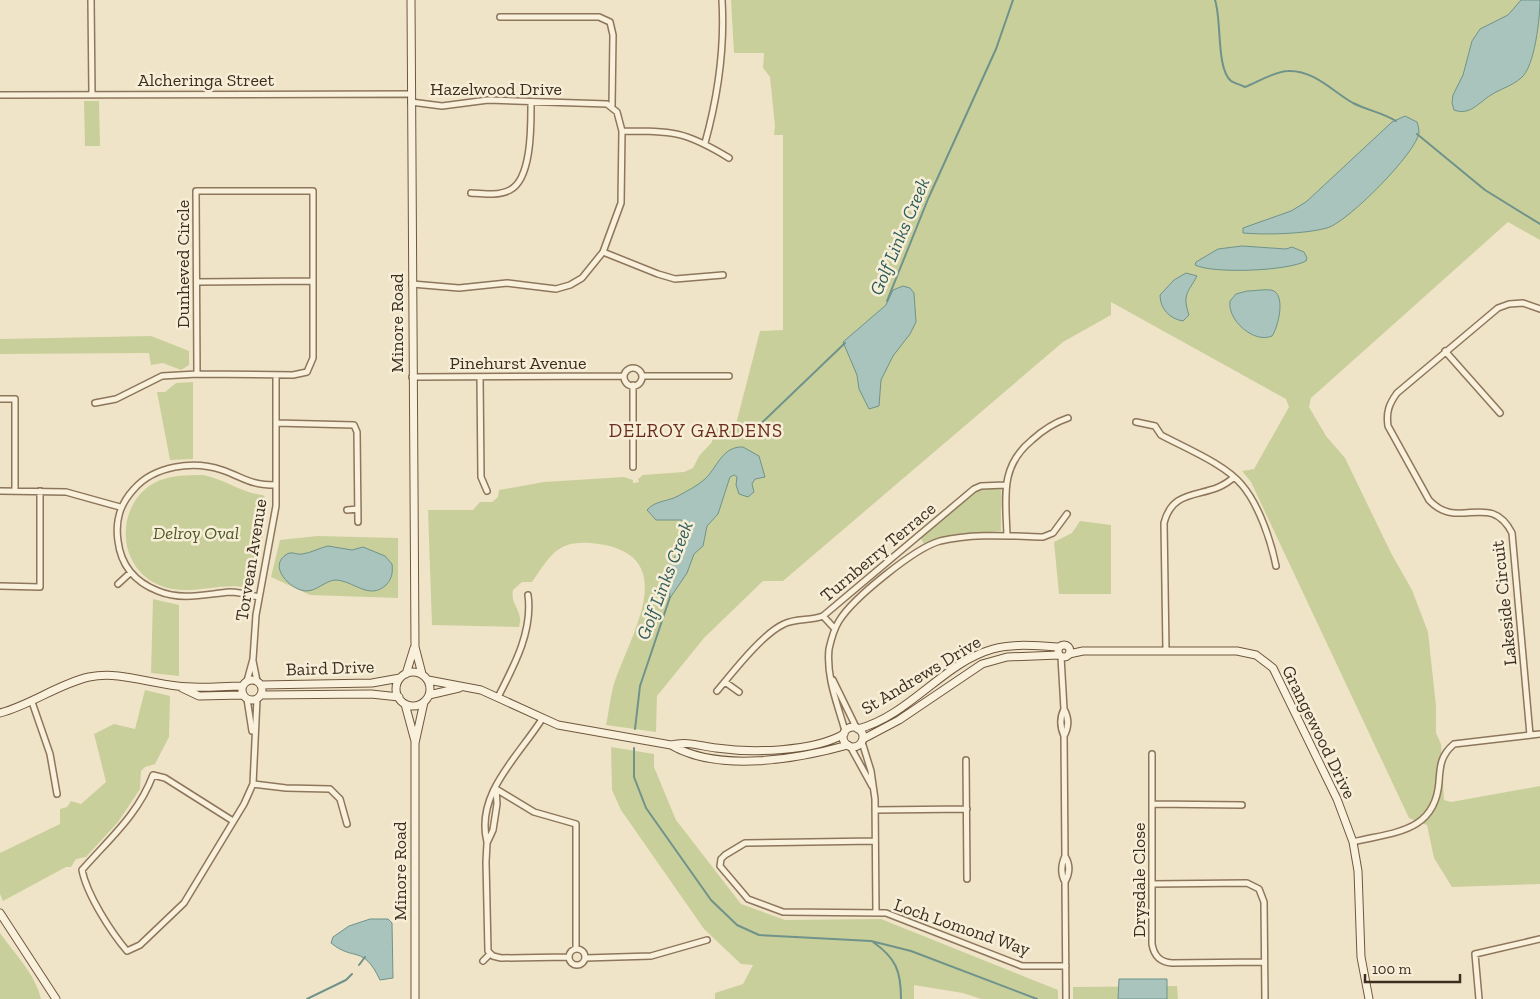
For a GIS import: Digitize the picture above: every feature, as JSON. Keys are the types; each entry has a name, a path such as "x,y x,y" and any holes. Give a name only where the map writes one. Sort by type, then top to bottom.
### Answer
{"street":[{"path":"91,0 92,94"},
{"name":"Minore Road","path":"411,0 414,647 422,674"},
{"path":"705,143 720,79 723,39 722,0"},
{"path":"412,284 459,288 507,283 556,289 570,285 582,278 603,252 621,203 622,131 620,120 612,106 613,36 610,22 598,17 500,17"},
{"name":"Alcheringa Street","path":"0,95 411,94"},
{"name":"Hazelwood Drive","path":"411,102 442,106 488,100 531,103 607,104 612,106"},
{"path":"471,193 501,194 512,190 518,183 529,152 531,103"},
{"path":"622,131 671,131 705,143 729,158"},
{"name":"Dunheved Circle","path":"313,190 312,364 304,374 276,376 197,374 197,282 196,191 313,190"},
{"path":"603,252 658,274 676,279 723,275"},
{"path":"197,282 313,281"},
{"name":"Lakeside Circuit","path":"1530,735 1512,533 1506,521 1494,513 1482,511 1449,513 1438,509 1429,500 1388,426 1387,417 1389,404 1393,398 1445,351 1498,308 1510,304 1523,303 1540,309"},
{"path":"1445,351 1500,413"},
{"path":"633,368 638,369 642,376 640,382 633,385 626,382 624,376 628,370 633,368"},
{"path":"95,403 116,399 162,376 197,374"},
{"name":"Torvean Avenue","path":"245,683 253,658 260,597 274,522 276,376"},
{"path":"480,376 481,477 486,491"},
{"name":"Pinehurst Avenue","path":"412,377 624,376"},
{"path":"642,376 729,376"},
{"path":"633,385 633,467"},
{"path":"0,399 15,398 15,491"},
{"path":"1007,536 1006,485 1008,470 1024,446 1048,426 1068,418"},
{"path":"1136,422 1155,426 1160,434 1234,477 1249,494 1271,544 1276,566"},
{"path":"276,423 354,424 357,432 358,522"},
{"path":"260,597 238,592 198,596 168,595 144,584 130,573 122,558 118,539 120,507 136,486 144,479 154,473 175,467 214,468 249,483 276,485"},
{"path":"1166,650 1164,522 1167,512 1173,503 1181,498 1218,488 1234,477"},
{"name":"Turnberry Terrace","path":"717,691 776,629 791,622 823,616 974,489 981,486 1006,485"},
{"path":"0,491 40,491 77,494 120,507"},
{"path":"0,586 40,586 40,491"},
{"path":"347,510 358,509"},
{"path":"874,789 844,740 845,733 833,692 829,652 839,621 857,600 922,548 959,538 1043,537 1053,533 1067,514"},
{"path":"118,584 130,573"},
{"path":"498,697 518,658 530,612 528,595"},
{"path":"823,616 835,630"},
{"name":"St Andrews Drive","path":"857,728 872,725 894,712 978,655 1007,646 1064,653"},
{"name":"Minore Road","path":"403,676 414,647"},
{"name":"Grangewood Drive","path":"1064,653 1166,650 1238,651 1256,655 1266,661 1282,684 1337,799 1353,842 1358,871 1361,958 1369,999"},
{"path":"1064,653 1064,709 1061,716 1061,729 1064,736 1065,856 1062,862 1062,876 1065,882 1066,999"},
{"name":"St Andrews Drive","path":"862,740 899,720 982,664 1007,657 1064,653"},
{"name":"Torvean Avenue","path":"253,658 259,683"},
{"path":"428,680 429,695 424,702 415,706 405,704 399,697 396,687 403,676 411,672 422,674 428,680 481,690 558,725 671,745 681,751 716,758 753,760 793,757 857,746 862,740"},
{"path":"0,713 32,702 78,681 101,675 122,676 178,686 245,683 245,697 253,742"},
{"name":"Baird Drive","path":"245,683 356,684 403,676"},
{"path":"831,678 857,728 862,733 862,740 871,771 875,810 876,912"},
{"path":"725,682 739,692"},
{"path":"233,821 165,778 153,775 148,789 125,825 82,870 85,882 118,940 127,951 140,945 184,902 244,804 253,784 253,742 259,683"},
{"path":"178,686 199,696 245,697"},
{"path":"429,695 462,687"},
{"name":"Baird Drive","path":"245,697 371,694 399,697"},
{"path":"32,702 50,754 57,794"},
{"name":"Minore Road","path":"415,999 416,743 424,702"},
{"name":"Minore Road","path":"405,704 416,743"},
{"path":"490,954 487,944 485,876 487,843 484,829 488,802 503,772 526,744 542,719"},
{"path":"671,745 682,742 717,748 754,750 782,748 834,740 850,728 857,728"},
{"path":"1353,842 1412,827 1425,818 1433,807 1438,790 1440,762 1446,751 1454,744 1540,734"},
{"name":"Drysdale Close","path":"1152,754 1152,944 1156,955 1162,961 1172,963 1264,962"},
{"path":"966,760 967,879"},
{"path":"253,784 286,788 330,789 340,799 347,824"},
{"path":"487,843 493,830 497,804 496,789"},
{"path":"496,789 534,812 576,824 576,949"},
{"path":"1152,804 1242,805"},
{"path":"875,810 967,809"},
{"name":"Loch Lomond Way","path":"875,841 745,843 725,855 720,862 723,871 742,894 754,902 776,910 801,913 876,912 896,916 1022,966 1066,966"},
{"path":"1152,884 1254,885 1259,889 1264,902 1264,999"},
{"path":"0,913 56,999"},
{"path":"1479,999 1475,954 1540,939"},
{"path":"585,958 651,956 707,940"},
{"path":"568,957 576,949"},
{"path":"568,957 572,964 577,966 582,964 585,958 582,951 576,949"},
{"path":"490,954 501,958 568,957"},
{"path":"483,961 490,954"}],"green space":[{"path":"731,0 1540,0 1540,240 1508,222 1311,398 1309,407 1326,436 1345,458 1391,553 1412,590 1428,632 1436,706 1436,733 1441,744 1444,800 1451,802 1540,786 1540,884 1452,887 1434,858 1427,825 1409,818 1251,482 1242,471 1254,469 1289,407 1286,399 1111,302 1111,315 1063,342 783,581 763,581 704,638 657,696 656,732 606,725 611,694 639,619 644,597 644,578 637,562 620,550 591,543 570,544 562,547 550,557 532,582 522,582 513,590 513,600 520,616 519,627 432,625 428,510 473,510 480,502 492,502 498,497 499,490 544,482 624,477 633,480 633,483 639,482 638,479 643,475 684,472 693,468 699,456 712,442 714,429 736,424 760,331 783,330 783,135 774,135 775,126 770,77 763,68 764,53 734,53"},
{"path":"84,101 99,101 100,146 85,146"},
{"path":"151,336 189,351 189,365 181,370 163,363 151,365 149,353 0,354 0,339"},
{"path":"193,382 193,459 170,460 157,392 165,392 176,383"},
{"name":"Delroy Oval","path":"184,475 203,475 247,492 263,495 268,501 255,584 249,588 226,586 193,590 170,589 159,585 145,576 135,565 128,551 126,536 127,520 132,506 141,493 154,483 166,478"},
{"path":"1001,487 1001,531 951,535 924,544 920,537 980,488"},
{"path":"1080,521 1111,525 1111,594 1059,594 1054,542 1072,533"},
{"path":"317,536 398,538 398,598 310,595 271,577 280,540"},
{"path":"153,599 179,605 179,676 151,673"},
{"path":"145,690 170,696 169,737 155,764 145,767 141,771 140,789 118,822 86,857 76,859 71,867 66,867 3,901 0,894 0,853 60,824 60,809 67,807 71,801 81,804 106,782 94,734 114,724 135,729"},
{"path":"611,747 654,754 654,767 676,820 741,904 785,920 881,919 1058,990 1058,999 981,999 963,993 914,985 914,999 715,999 715,993 743,984 753,965 741,964 704,929 621,810 612,790"},
{"path":"0,933 30,973 41,999 0,999"},
{"path":"1177,986 1178,999 1073,999 1073,987"}],"water":[{"path":"1521,0 1540,0 1536,41 1526,72 1517,81 1491,95 1474,108 1465,111 1454,110 1452,103 1453,95 1463,75 1472,41 1480,29 1508,15"},
{"path":"1405,116 1417,122 1419,133 1415,143 1380,186 1365,201 1337,223 1327,228 1308,232 1243,233 1243,228 1291,211 1306,202 1392,122"},
{"path":"1242,246 1286,249 1292,247 1304,252 1307,258 1306,261 1297,264 1268,269 1217,270 1195,265 1196,262 1218,249"},
{"path":"1186,273 1197,276 1187,294 1186,302 1189,315 1183,321 1170,316 1162,305 1160,295 1174,280"},
{"path":"903,286 910,288 914,293 916,322 910,334 893,356 881,380 879,406 869,409 859,389 857,375 843,342 886,305 893,290"},
{"path":"1271,290 1279,297 1279,319 1272,336 1265,338 1257,337 1243,329 1233,316 1230,301 1236,294 1247,291"},
{"path":"743,447 759,456 765,477 755,479 752,484 754,492 748,497 739,494 736,485 737,477 734,475 730,477 718,514 707,526 703,546 694,554 687,573 670,598 668,567 687,538 688,525 681,520 656,520 647,510 654,504 674,498 695,486 705,479 725,454 730,450"},
{"path":"328,546 352,550 363,547 385,556 392,564 390,580 380,589 373,591 335,580 306,591 293,586 283,577 279,565 281,559 287,554 300,554"},
{"path":"370,919 388,919 392,923 393,978 380,980 374,969 363,957 339,949 331,943 333,937 349,926"},
{"path":"1119,979 1167,979 1167,999 1118,999"}],"waterway":[{"name":"Golf Links Creek","path":"887,301 928,199 996,49 1013,0"},
{"path":"1215,0 1223,66 1226,75 1231,81 1245,87 1283,71 1306,74 1322,82 1353,103 1396,121"},
{"path":"1417,134 1485,190 1540,224"},
{"name":"Golf Links Creek","path":"746,438 845,343"},
{"name":"Golf Links Creek","path":"635,729 640,686 670,597"},
{"path":"634,748 634,777 646,808 711,900 737,925 759,935 871,941 911,951 1037,999"},
{"path":"873,942 887,954 896,966 900,981 901,999"},
{"path":"359,965 365,957"},
{"path":"307,999 346,980 352,974"}],"district":[{"name":"DELROY GARDENS","path":"696,430"}]}
